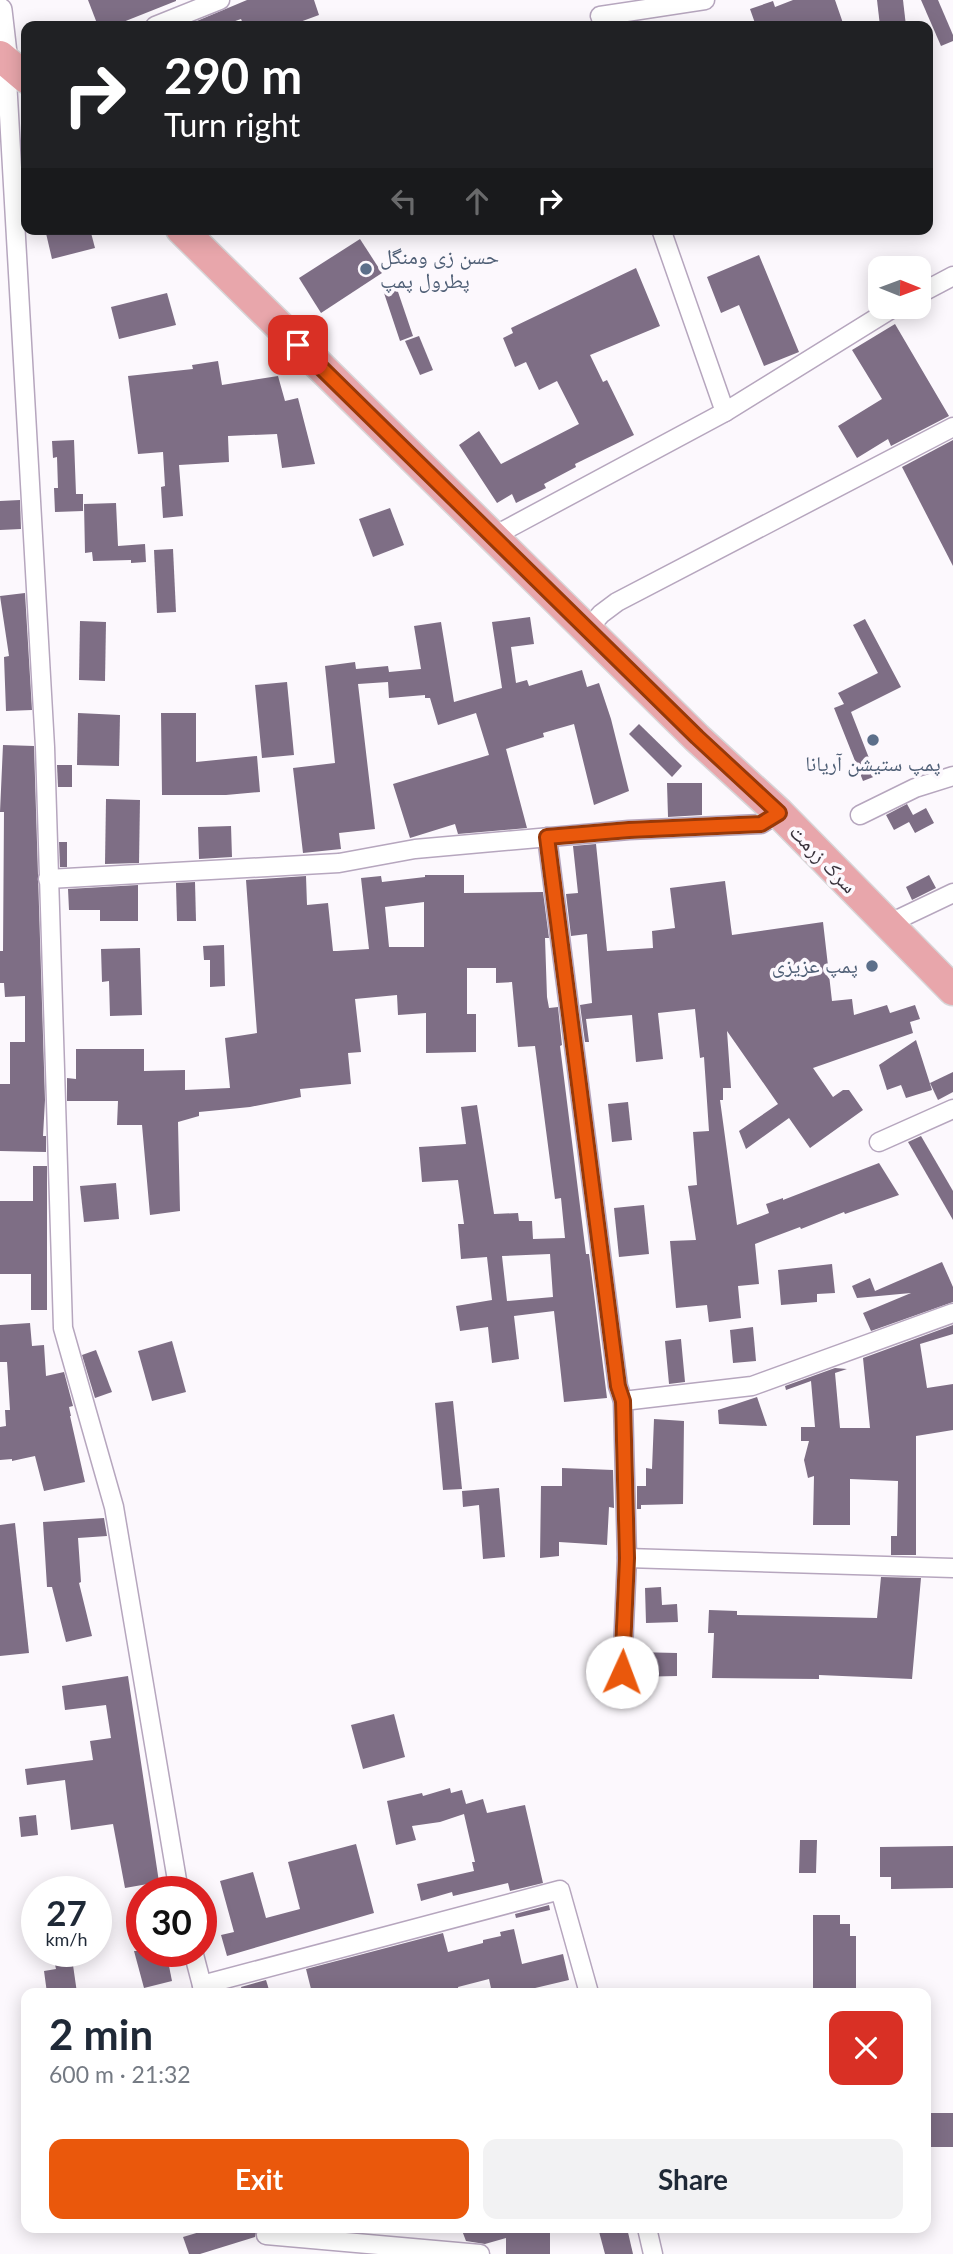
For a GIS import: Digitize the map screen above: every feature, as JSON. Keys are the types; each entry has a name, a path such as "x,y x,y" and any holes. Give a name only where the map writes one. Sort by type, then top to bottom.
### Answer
{"highway":[{"name":"سرک زرمت","path":"187,235 587,630 779,813 886,925 953,990"}],"street":[{"path":"168,21 220,0"},
{"path":"599,14 705,0"},
{"path":"0,10 11,65 45,747 63,1328 114,1507 176,1876"},
{"path":"663,235 725,412"},
{"path":"931,288 953,276"},
{"path":"492,537 725,412 876,319"},
{"path":"587,630 601,614 617,602 953,427"},
{"path":"860,815 915,788 953,776"},
{"path":"48,879 339,863 415,849 629,830 761,824 779,813"},
{"path":"547,837 618,1386 623,1401 627,1558 622,1672"},
{"path":"886,925 953,893"},
{"path":"880,1142 953,1110"},
{"path":"623,1401 752,1386 953,1313"},
{"path":"627,1558 953,1568"},
{"path":"207,1988 560,1891 588,1988"},
{"path":"197,1967 203,1988"},
{"path":"265,2233 273,2254"},
{"path":"275,2233 469,2253"},
{"path":"648,2233 653,2254"}],"building":[{"path":"88,0 176,0 126,21 96,21"},
{"path":"247,0 314,0 319,15 303,21 197,21"},
{"path":"793,0 835,0 842,21 754,21 750,9 773,1 775,7"},
{"path":"877,0 903,0 905,21 879,21"},
{"path":"921,0 938,0 953,41 941,46 933,21 930,21"},
{"path":"46,235 92,235 95,248 52,259"},
{"path":"360,239 382,273 321,313 299,278"},
{"path":"759,255 799,352 764,366 739,305 721,313 707,277"},
{"path":"636,268 660,326 590,355 603,382 607,380 634,435 575,464 576,467 544,484 546,488 516,503 512,494 497,503 459,445 479,431 501,464 579,424 557,381 539,390 526,362 515,367 503,338 513,333 511,328"},
{"path":"396,286 413,336 400,341 383,290"},
{"path":"167,293 176,325 119,339 111,307"},
{"path":"895,324 949,416 891,446 888,439 857,458 838,426 882,399 852,350"},
{"path":"419,336 433,370 420,375 405,341"},
{"path":"218,361 222,385 278,376 285,401 298,398 315,464 282,468 277,434 228,436 229,462 179,465 183,516 163,518 163,452 138,454 128,376 193,369 192,365"},
{"path":"74,440 76,494 83,494 83,511 55,512 54,488 58,488 57,457 53,458 52,441"},
{"path":"953,440 953,566 902,467"},
{"path":"20,500 21,529 0,530 0,501"},
{"path":"116,503 118,546 145,544 146,562 93,561 92,552 85,553 84,504"},
{"path":"390,508 404,545 373,557 359,519"},
{"path":"173,549 176,612 157,613 154,550"},
{"path":"25,593 32,710 6,711 4,657 9,656 0,596"},
{"path":"530,617 534,644 511,647 516,683 527,680 529,686 582,670 587,687 599,683 629,791 594,805 574,724 543,733 544,737 506,749 527,828 458,834 455,824 410,838 393,784 489,755 476,713 438,725 430,698 425,698 425,695 389,698 388,682 358,684 375,829 339,833 341,849 303,853 293,768 335,763 325,666 355,662 356,669 388,666 389,672 421,669 414,626 441,622 454,702 502,688 492,622"},
{"path":"865,619 901,687 851,712 876,776 863,781 834,708 844,704 838,693 878,673 853,625"},
{"path":"80,621 106,622 105,681 79,680"},
{"path":"287,682 294,755 262,758 255,685"},
{"path":"78,713 120,715 119,766 77,765"},
{"path":"161,713 196,713 196,762 257,756 260,792 162,795"},
{"path":"639,724 682,766 672,777 629,734"},
{"path":"3,745 34,746 45,1100 43,1136 46,1136 46,1152 0,1151 0,1084 10,1084 10,1042 25,1042 25,996 5,997 4,983 0,983 0,951 3,951 4,812 0,812"},
{"path":"57,765 72,765 72,787 58,787"},
{"path":"667,783 702,783 702,815 668,817"},
{"path":"106,799 140,800 139,863 105,864"},
{"path":"907,804 913,815 926,808 934,823 915,833 909,822 894,830 886,815"},
{"path":"231,826 232,857 199,859 198,827"},
{"path":"59,842 67,842 67,867 60,867"},
{"path":"596,844 607,951 653,948 652,931 675,928 670,888 725,881 732,935 823,922 832,1001 852,999 854,1015 887,1005 890,1013 915,1005 920,1019 910,1022 913,1033 813,1068 833,1097 843,1090 849,1090 863,1110 810,1148 789,1118 746,1149 739,1131 778,1104 727,1031 731,1088 723,1088 723,1100 720,1100 737,1225 769,1213 766,1204 879,1163 899,1195 755,1244 759,1284 738,1286 741,1318 709,1322 707,1305 676,1308 670,1241 696,1240 688,1186 697,1185 693,1132 709,1131 704,1057 700,1058 695,1009 658,1013 663,1059 636,1062 632,1015 586,1019 589,1042 585,1042 580,1005 592,1003 587,934 571,936 566,894 578,893 573,846"},
{"path":"464,875 464,893 543,892 549,938 545,938 547,997 549,1008 558,1007 560,1046 586,1254 589,1254 607,1398 564,1402 554,1311 514,1316 519,1359 492,1363 488,1327 460,1331 456,1306 492,1300 487,1257 461,1259 458,1224 464,1224 458,1180 422,1182 419,1147 466,1144 461,1107 477,1105 494,1214 518,1213 519,1221 532,1221 533,1239 565,1238 561,1198 555,1199 535,1046 518,1047 512,982 496,983 496,968 467,968 467,1014 476,1014 476,1052 426,1053 426,1013 398,1015 397,995 355,999 361,1052 348,1053 351,1084 300,1089 301,1097 250,1107 199,1112 199,1116 178,1122 180,1211 150,1215 142,1125 117,1125 118,1101 67,1101 67,1078 76,1079 76,1049 144,1049 144,1071 185,1070 185,1090 230,1088 225,1038 257,1033 246,880 306,876 307,905 328,903 333,951 337,951 369,949 361,878 381,876 382,882","holes":["424,902 424,947 389,947 385,907","550,1254 553,1297 507,1301 502,1256"]},
{"path":"929,875 936,888 912,900 906,887"},
{"path":"195,882 196,921 177,921 176,883"},
{"path":"138,885 138,921 100,921 100,910 69,910 68,889"},
{"path":"224,945 225,986 210,987 210,960 204,960 203,946"},
{"path":"140,948 142,1015 110,1016 109,981 102,982 101,949"},
{"path":"916,1040 932,1090 906,1098 901,1085 887,1090 879,1065"},
{"path":"953,1072 953,1092 938,1100 930,1083"},
{"path":"628,1102 632,1140 612,1142 608,1104"},
{"path":"921,1136 953,1191 953,1220 908,1142"},
{"path":"33,1166 47,1166 47,1310 31,1310 31,1274 0,1274 0,1201 33,1201"},
{"path":"116,1183 119,1219 84,1222 80,1186"},
{"path":"644,1205 649,1254 619,1257 614,1208"},
{"path":"942,1262 953,1287 953,1302 871,1331 863,1313 911,1293 857,1298 852,1286 870,1278 875,1291"},
{"path":"832,1264 835,1293 817,1294 817,1302 781,1305 778,1270"},
{"path":"30,1323 32,1346 44,1345 46,1376 64,1372 73,1406 69,1407 70,1416 85,1482 44,1491 35,1456 12,1461 0,1460 0,1427 6,1426 5,1410 10,1410 7,1362 0,1362 0,1325"},
{"path":"953,1325 953,1334 920,1344 927,1388 953,1384 953,1430 916,1436 916,1555 891,1555 891,1536 897,1536 898,1481 850,1479 850,1525 813,1525 814,1476 808,1478 804,1460 809,1441 801,1441 801,1427 815,1427 811,1381 786,1390 785,1386 835,1368 847,1369 835,1373 840,1428 870,1428 863,1358"},
{"path":"753,1327 756,1361 733,1363 730,1330"},
{"path":"681,1339 685,1382 669,1384 665,1341"},
{"path":"172,1341 186,1392 152,1401 138,1351"},
{"path":"96,1350 112,1392 95,1398 82,1355"},
{"path":"757,1397 767,1426 719,1424 718,1410"},
{"path":"453,1401 462,1489 443,1490 435,1403"},
{"path":"654,1419 684,1421 683,1504 641,1505 641,1509 637,1509 637,1486 646,1486 646,1468 652,1469"},
{"path":"562,1468 613,1470 614,1508 609,1507 607,1545 559,1542 559,1556 540,1558 541,1486 562,1486"},
{"path":"499,1488 505,1557 483,1559 479,1505 463,1507 462,1491"},
{"path":"104,1518 107,1536 78,1538 79,1583 92,1636 66,1642 52,1587 47,1587 43,1522"},
{"path":"15,1523 29,1653 0,1656 0,1525"},
{"path":"881,1577 921,1578 912,1679 819,1675 819,1679 712,1678 714,1633 708,1633 709,1610 737,1611 737,1615 877,1618"},
{"path":"661,1587 662,1605 677,1604 678,1622 646,1623 645,1588"},
{"path":"634,1652 677,1653 677,1676 632,1677"},
{"path":"128,1676 158,1876 126,1876 125,1888 113,1824 71,1830 65,1780 27,1785 25,1769 93,1760 90,1741 111,1738 106,1705 65,1710 62,1686"},
{"path":"394,1714 405,1757 363,1769 351,1725"},
{"path":"450,1788 451,1793 462,1790 466,1804 483,1799 487,1813 525,1805 543,1883 510,1891 508,1883 453,1896 452,1892 421,1901 417,1884 474,1871 472,1862 475,1862 464,1814 440,1822 412,1826 416,1840 396,1845 387,1801 422,1793 423,1796"},
{"path":"36,1815 38,1835 21,1837 19,1817"},
{"path":"800,1840 817,1840 816,1873 799,1873"},
{"path":"356,1844 374,1913 227,1956 221,1935 234,1932 220,1881 253,1872 266,1918 300,1909 288,1862"},
{"path":"953,1846 953,1888 891,1889 891,1877 880,1877 880,1847"},
{"path":"549,1905 550,1910 516,1918 515,1914"},
{"path":"813,1915 840,1915 840,1924 850,1924 850,1936 856,1936 856,1988 813,1988"},
{"path":"514,1929 522,1964 563,1954 569,1980 535,1988 491,1988 489,1979 458,1988 311,1988 306,1969 443,1933 448,1952 483,1943 483,1940 501,1936 500,1932"},
{"path":"56,1967 73,1967 76,1988 46,1988 44,1971"},
{"path":"138,1967 169,1967 172,1981 144,1988"},
{"path":"266,1980 268,1988 241,1988"},
{"path":"931,2113 953,2113 953,2147 931,2147"},
{"path":"196,2233 256,2233 255,2237 200,2254 189,2254 183,2237"},
{"path":"463,2233 550,2233 550,2254 506,2254 506,2238 485,2244 466,2241"},
{"path":"599,2233 628,2233 633,2254 605,2254"}],"place":[{"name":"حسن زی ومنگل پطرول پمپ","path":"366,269"},
{"name":"پمپ ستیشن آریانا","path":"873,740"},
{"name":"پمپ عزیزی","path":"872,966"}],"route":[{"path":"298,345 697,737 779,813 761,824 547,837 618,1386 623,1401 627,1558 622,1672"}]}
